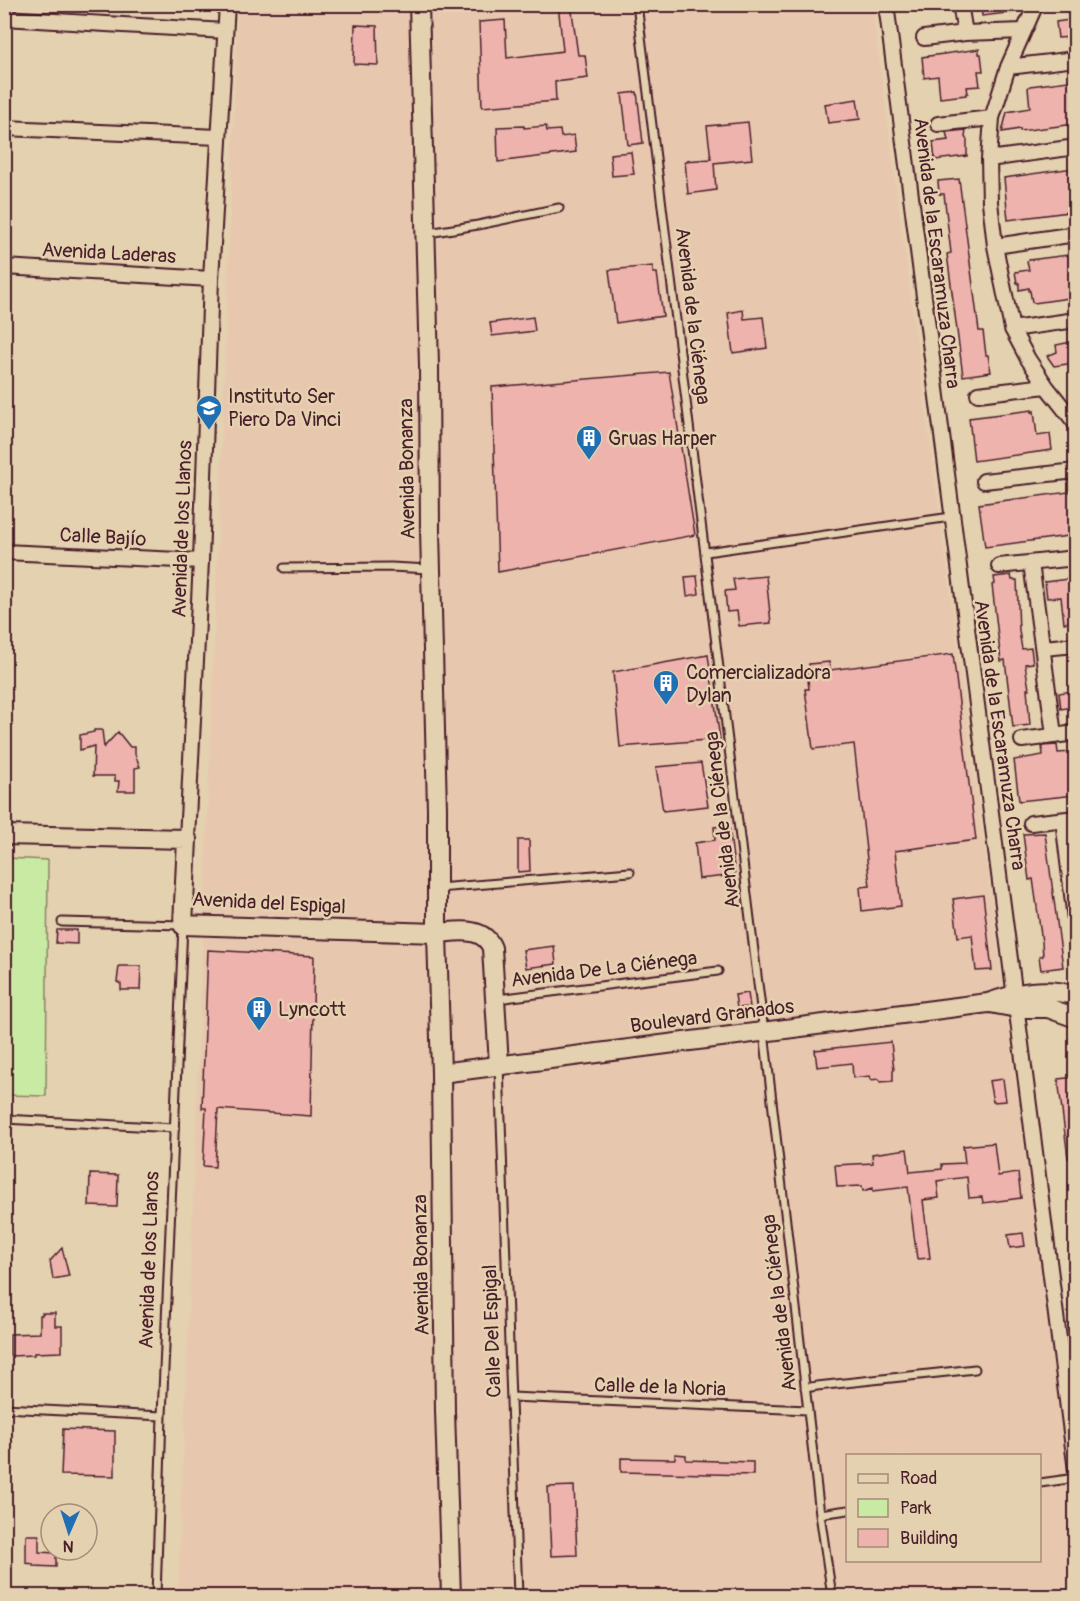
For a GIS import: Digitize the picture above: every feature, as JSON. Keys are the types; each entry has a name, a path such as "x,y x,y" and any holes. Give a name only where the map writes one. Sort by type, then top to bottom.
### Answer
{"street":[{"name":"Avenida de los Llanos","path":"187,839 201,561 211,279 227,4"},
{"name":"Avenida Bonanza","path":"419,4 437,809 445,1411 451,1596"},
{"name":"Avenida de la Escaramuza Charra","path":"886,4 1076,1471"},
{"path":"960,4 965,33"},
{"path":"1036,4 1008,67 992,118 989,159 990,202 995,246 1012,329 1046,386 1070,408 1076,424"},
{"path":"4,18 225,31"},
{"path":"924,38 965,33 1024,31"},
{"path":"1008,67 1076,59"},
{"path":"938,124 992,118"},
{"path":"4,128 219,137"},
{"path":"989,159 1076,147"},
{"path":"995,246 1076,234"},
{"name":"Avenida Laderas","path":"4,267 211,279"},
{"path":"1012,329 1076,320"},
{"path":"978,394 1046,386"},
{"path":"984,481 1076,471"},
{"name":"Calle Bajío","path":"4,552 201,561"},
{"path":"999,566 1076,558"},
{"path":"1031,563 1054,735"},
{"path":"1043,648 1076,645"},
{"path":"1022,740 1076,733"},
{"path":"1031,823 1069,819 1076,928"},
{"path":"4,835 187,839"},
{"name":"Avenida del Espigal","path":"187,839 183,925 437,933"},
{"path":"437,933 473,932 489,940 492,948 499,1065"},
{"name":"Boulevard Granados","path":"1016,1001 1043,990 1061,991 1076,996"},
{"name":"Boulevard Granados","path":"441,1073 988,1003 1016,1001 1048,1008 1076,1018"}],"lane":[{"name":"Avenida de la Ciénega","path":"637,4 706,552 820,1514 832,1596"},
{"path":"425,233 478,225 559,208"},
{"path":"706,552 951,517"},
{"path":"284,568 431,569"},
{"path":"437,889 630,872"},
{"path":"62,922 183,925"},
{"name":"Avenida de los Llanos","path":"156,1596 183,925"},
{"name":"Avenida De La Ciénega","path":"495,999 718,971"},
{"name":"Calle Del Espigal","path":"499,1065 518,1596"},
{"path":"4,1119 175,1128"},
{"path":"806,1388 975,1369"},
{"name":"Calle de la Noria","path":"511,1397 808,1410"},
{"path":"4,1407 162,1416"},
{"path":"1041,1483 1076,1478"},
{"path":"820,1514 846,1510"}],"shaded area":[{"path":"238,5 872,5 1075,1527 1075,1596 178,1596"}],"green space":[{"path":"5,858 48,860 46,1096 5,1095"}],"building":[{"path":"558,4 571,4 578,55 585,55 588,78 555,82 556,101 482,107 479,22 505,20 507,58 563,51"},
{"path":"981,4 1014,4 1015,12 982,16"},
{"path":"1069,20 1071,37 1058,38 1056,22"},
{"path":"355,25 377,26 378,65 354,64"},
{"path":"979,49 983,71 978,71 980,86 967,87 966,95 940,98 938,76 924,78 922,57"},
{"path":"1076,80 1076,101 1073,103 1075,124 1002,132 1007,112 1030,108 1028,88 1030,86"},
{"path":"637,92 643,143 628,145 622,94"},
{"path":"857,99 860,119 828,123 825,104"},
{"path":"748,122 752,159 714,163 716,190 688,194 685,161 711,159 707,126"},
{"path":"524,126 524,128 546,126 547,131 560,130 561,137 574,135 576,152 498,162 497,127"},
{"path":"966,130 967,156 935,160 933,142 948,140 946,132"},
{"path":"631,152 634,174 612,176 610,154"},
{"path":"1076,169 1076,211 1008,220 1004,178"},
{"path":"959,179 979,331 983,331 991,372 963,376 947,254 951,253 944,194 939,194 938,181"},
{"path":"1076,254 1076,297 1034,303 1029,288 1019,290 1015,272 1029,270 1027,262 1029,260"},
{"path":"653,266 653,273 657,273 663,316 616,323 609,270"},
{"path":"743,310 744,319 763,317 767,348 733,353 728,313"},
{"path":"533,317 535,331 492,336 490,323"},
{"path":"1076,341 1074,363 1054,366 1047,356 1057,352 1056,345"},
{"name":"Gruas Harper","path":"669,372 695,535 498,572 492,387"},
{"path":"1032,410 1037,436 1050,434 1052,450 974,461 969,418"},
{"path":"1076,491 1076,535 985,547 979,504"},
{"path":"1011,575 1012,580 1017,580 1022,649 1031,648 1033,663 1025,664 1029,689 1027,689 1030,725 1013,727 1005,660 1001,661 992,585 995,584 994,577"},
{"path":"697,576 699,594 687,596 685,577"},
{"path":"766,576 771,623 739,626 737,611 727,612 725,591 735,590 733,579"},
{"path":"1076,578 1076,621 1064,623 1061,597 1047,598 1045,582"},
{"path":"953,654 976,840 895,851 901,906 862,911 860,887 870,886 854,744 813,749 805,689 809,689 807,670 809,670 809,664 829,662 830,670"},
{"name":"Comercializadora Dylan","path":"708,655 720,739 620,747 613,672"},
{"path":"1071,691 1073,707 1061,709 1059,693"},
{"path":"94,730 102,730 104,747 118,732 130,747 135,747 140,767 135,768 135,791 118,791 119,781 115,781 115,776 93,776 94,746 80,750 80,735 94,732"},
{"path":"1057,745 1058,753 1076,753 1076,795 1019,801 1014,760 1043,755 1042,746"},
{"path":"701,763 708,806 663,811 656,767"},
{"path":"729,825 735,875 699,879 695,843 715,840 714,827"},
{"path":"1045,833 1063,967 1041,970 1039,957 1043,956 1042,942 1033,879 1029,880 1023,834"},
{"path":"518,840 529,840 530,871 518,872"},
{"path":"983,895 992,970 976,971 972,935 958,937 953,899"},
{"path":"57,930 77,930 77,944 56,943"},
{"path":"554,946 556,964 526,968 523,950"},
{"name":"Lyncott","path":"208,950 314,956 311,1116 218,1109 215,1167 203,1166 206,1108 202,1108"},
{"path":"119,966 141,966 140,990 121,990 121,984 117,982"},
{"path":"748,993 750,1007 737,1008 735,995"},
{"path":"891,1042 893,1081 880,1082 879,1079 871,1080 870,1076 853,1078 852,1063 817,1067 815,1050"},
{"path":"1076,1077 1076,1157 1068,1158 1058,1079"},
{"path":"1003,1079 1006,1101 993,1102 989,1081"},
{"path":"994,1143 998,1176 1018,1173 1021,1198 983,1203 982,1197 969,1198 967,1177 937,1181 939,1198 923,1200 930,1258 917,1259 908,1187 873,1191 873,1188 863,1191 862,1186 837,1187 835,1165 873,1163 872,1154 907,1149 910,1172 942,1169 942,1164 965,1163 963,1146"},
{"path":"90,1174 118,1175 117,1207 89,1206"},
{"path":"1023,1233 1025,1246 1010,1248 1008,1235"},
{"path":"62,1248 69,1276 53,1279 50,1261"},
{"path":"42,1313 55,1313 55,1326 62,1326 62,1352 10,1356 10,1334 40,1333"},
{"path":"63,1429 115,1431 115,1476 61,1475"},
{"path":"675,1454 686,1455 686,1460 753,1462 753,1475 621,1472 621,1458 675,1459"},
{"path":"574,1486 577,1555 551,1556 548,1487"},
{"path":"26,1535 39,1535 39,1562 56,1562 56,1567 33,1566 33,1564 26,1563"}],"place":[{"name":"Instituto Ser Piero Da Vinci","path":"209,431"},
{"name":"Gruas Harper","path":"589,461"},
{"name":"Comercializadora Dylan","path":"666,706"},
{"name":"Lyncott","path":"259,1032"}]}
